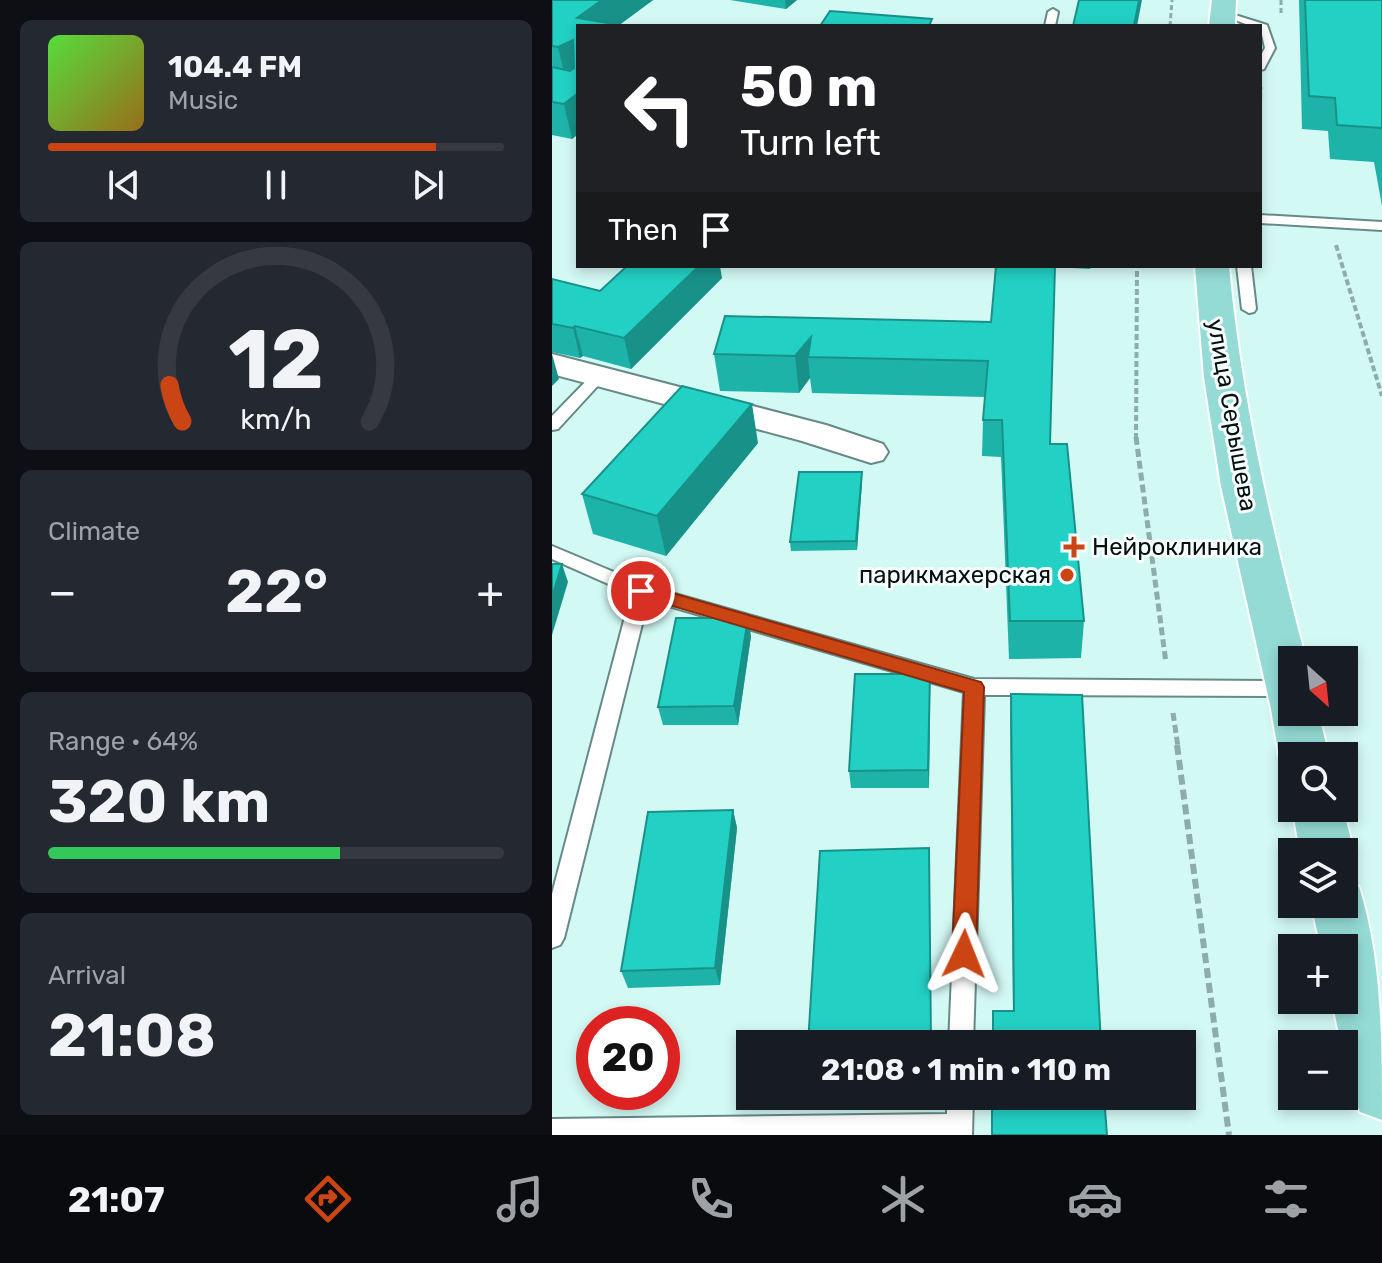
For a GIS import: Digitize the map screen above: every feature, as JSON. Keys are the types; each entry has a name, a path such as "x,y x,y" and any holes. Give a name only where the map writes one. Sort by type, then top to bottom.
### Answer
{"main road":[{"name":"улица Серышева","path":"1212,268 1215,337 1234,452 1279,646"},
{"path":"1342,918 1382,1090"}],"street":[{"path":"552,364 814,433 871,452"}],"lane":[{"path":"1050,24 1053,12"},
{"path":"1223,13 1254,24"},
{"path":"1262,27 1270,48 1262,63"},
{"path":"1262,219 1382,226"},
{"path":"1244,268 1249,309"},
{"path":"552,425 599,376"},
{"path":"552,552 641,591 974,687 1278,700"},
{"path":"552,938 641,591"},
{"path":"962,1030 974,687"},
{"path":"552,1132 959,1131 960,1110"}],"path":[{"path":"1170,24 1172,0"},
{"path":"1335,244 1382,396"}],"building":[{"path":"552,0 602,0 577,18 614,24 576,24 576,95 564,104 552,102 552,67 570,71 574,68 573,40 558,47 552,46"},
{"path":"1079,0 1139,0 1134,24 1073,24"},
{"path":"1305,0 1382,0 1382,128 1337,125 1335,98 1309,96"},
{"path":"830,11 932,19 930,24 821,24"},
{"path":"625,268 697,268 624,338 575,326 552,324 552,279 600,291"},
{"path":"996,268 1055,268 1050,444 1067,444 1084,621 1010,621 1002,420 983,420 988,361 808,357 811,337 795,356 714,354 725,316 991,322"},
{"path":"682,386 752,404 657,516 582,494"},
{"path":"799,472 862,472 856,541 790,542"},
{"path":"552,564 562,564 552,597"},
{"path":"676,618 748,618 734,706 658,707"},
{"path":"855,674 930,674 928,770 849,771"},
{"path":"1011,694 1082,695 1100,1030 993,1030 993,1011 1014,1011"},
{"path":"733,810 715,968 621,971 648,812"},
{"path":"929,848 931,1030 809,1030 820,851"},
{"path":"992,1110 1105,1110 1107,1135 992,1135"}],"place":[{"name":"Нейроклиника","path":"1074,547"},
{"name":"парикмахерская","path":"1067,575"}],"route":[{"path":"641,591 974,687 964,954"}]}
